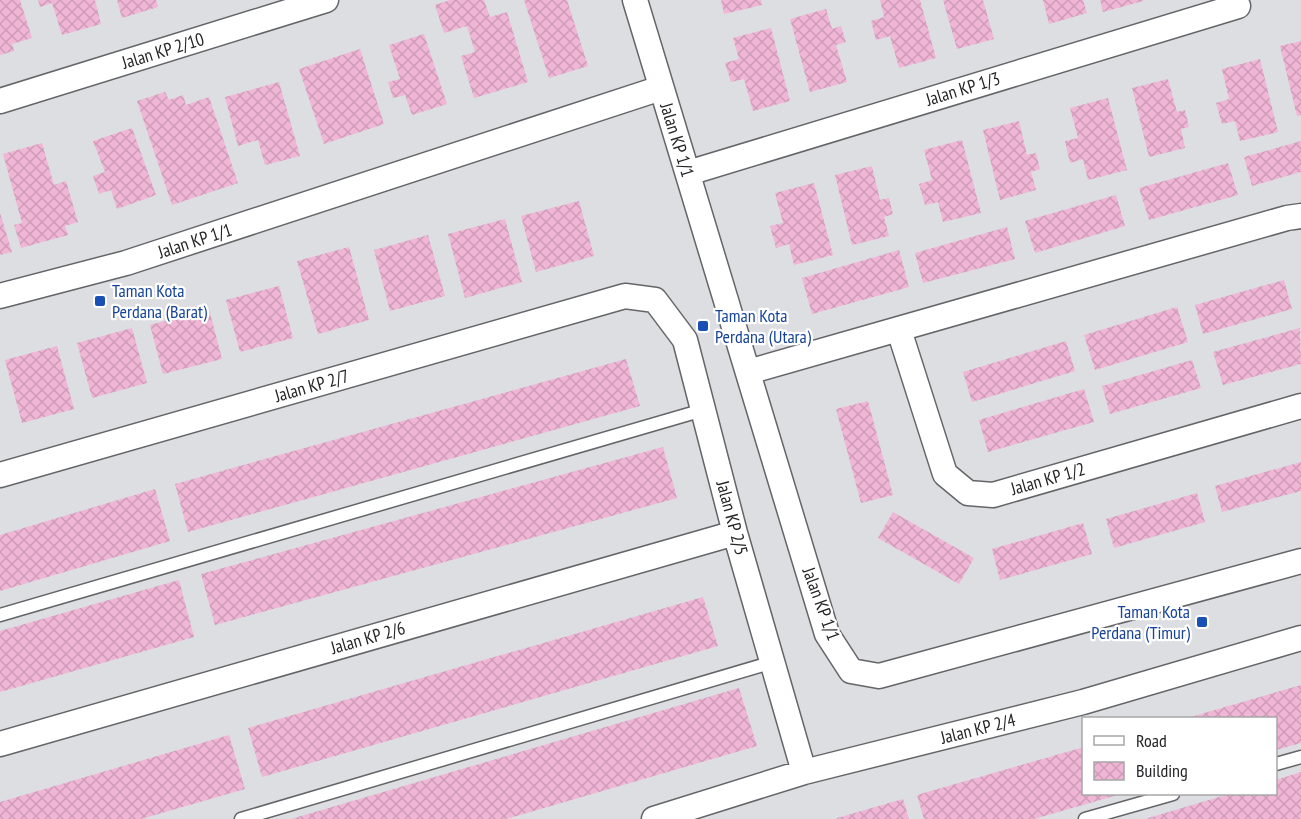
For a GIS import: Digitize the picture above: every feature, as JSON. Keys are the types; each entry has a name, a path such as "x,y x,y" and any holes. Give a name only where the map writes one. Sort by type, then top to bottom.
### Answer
{"street":[{"name":"Jalan KP 2/10","path":"0,101 326,0"},
{"name":"Jalan KP 1/1","path":"635,0 827,634 851,671 879,675 1301,561"},
{"name":"Jalan KP 1/3","path":"688,173 1238,6"},
{"name":"Jalan KP 1/1","path":"0,296 126,263 661,88"},
{"path":"748,372 1287,218 1301,216"},
{"name":"Jalan KP 2/5","path":"625,296 655,300 685,340 735,533 804,772"},
{"name":"Jalan KP 2/7","path":"0,476 625,296"},
{"name":"Jalan KP 1/2","path":"899,330 945,474 968,493 993,495 1301,406"},
{"name":"Jalan KP 2/6","path":"0,744 735,533"},
{"name":"Jalan KP 2/4","path":"654,819 804,772 1083,702 1301,638"}],"lane":[{"path":"0,615 703,410"},
{"path":"241,819 773,663"},
{"path":"1277,763 1301,757"},
{"path":"1085,819 1169,795"}],"building":[{"path":"0,0 20,0 32,38 12,44 14,51 0,55"},
{"path":"38,0 95,0 101,24 62,35 52,3 40,7"},
{"path":"117,0 156,0 158,7 122,18"},
{"path":"450,0 484,0 490,17 507,12 528,82 474,98 461,56 475,52 467,26 444,33 435,5"},
{"path":"524,0 567,0 588,66 549,78"},
{"path":"721,0 761,0 762,5 724,14"},
{"path":"880,0 920,0 936,58 899,68 890,36 876,40 871,21 884,17"},
{"path":"943,0 983,0 994,39 957,49"},
{"path":"1043,0 1083,0 1087,13 1049,24"},
{"path":"1100,0 1143,0 1143,1 1103,12"},
{"path":"826,9 832,29 841,26 846,42 836,45 847,82 810,92 790,19"},
{"path":"771,28 790,101 753,111 744,79 731,82 725,63 739,59 733,38"},
{"path":"424,34 447,104 412,115 405,95 393,98 388,82 400,79 389,45"},
{"path":"1301,41 1301,115 1297,116 1280,46"},
{"path":"360,49 384,124 324,144 299,69"},
{"path":"1260,59 1278,132 1240,141 1235,121 1222,124 1216,103 1229,99 1222,69"},
{"path":"1168,79 1177,112 1185,110 1189,127 1181,129 1185,148 1149,157 1132,88"},
{"path":"279,82 300,156 265,165 258,140 238,146 225,97"},
{"path":"165,92 169,100 183,95 186,105 209,97 238,183 172,205 137,101"},
{"path":"1108,98 1127,170 1088,180 1083,159 1070,163 1065,141 1078,138 1070,108"},
{"path":"1019,121 1027,155 1036,153 1040,169 1031,172 1036,190 1000,200 983,130"},
{"path":"132,128 156,195 117,209 111,190 99,194 93,176 105,172 93,141"},
{"path":"962,140 981,213 943,222 938,202 925,205 919,184 932,180 924,150"},
{"path":"1301,141 1301,172 1252,186 1244,157"},
{"path":"42,143 54,185 66,181 78,222 65,226 68,235 21,248 14,225 22,223 3,154"},
{"path":"1228,163 1238,195 1149,220 1139,188"},
{"path":"872,166 880,200 889,198 893,214 884,217 889,236 852,245 835,175"},
{"path":"814,183 833,255 794,265 789,244 776,248 770,226 783,223 775,193"},
{"path":"1116,195 1125,226 1035,253 1025,221"},
{"path":"579,201 594,256 536,272 521,216"},
{"path":"0,213 12,252 0,255"},
{"path":"505,219 522,282 465,298 448,234"},
{"path":"1007,227 1015,259 923,283 915,253"},
{"path":"428,235 445,296 390,311 374,250"},
{"path":"349,247 369,320 318,334 297,261"},
{"path":"899,250 909,287 812,314 802,278"},
{"path":"1284,280 1292,309 1203,334 1195,305"},
{"path":"279,286 293,338 240,352 226,300"},
{"path":"1177,307 1188,342 1095,370 1084,335"},
{"path":"209,309 222,359 163,374 150,325"},
{"path":"132,328 147,383 92,398 77,343"},
{"path":"1300,328 1301,364 1223,385 1213,352"},
{"path":"1066,341 1075,371 972,402 963,372"},
{"path":"57,346 74,409 22,423 5,360"},
{"path":"626,359 640,406 188,532 175,484"},
{"path":"1192,360 1201,388 1110,414 1102,386"},
{"path":"1084,389 1094,422 988,452 979,420"},
{"path":"868,401 893,495 861,503 836,409"},
{"path":"663,447 677,498 215,625 201,574"},
{"path":"1301,462 1301,491 1222,512 1215,486"},
{"path":"155,489 170,541 0,591 0,535"},
{"path":"1197,493 1205,522 1114,548 1106,519"},
{"path":"893,512 974,558 959,584 878,538"},
{"path":"1083,523 1092,554 1000,580 992,549"},
{"path":"179,580 194,637 0,692 0,631"},
{"path":"703,597 718,646 262,777 248,728"},
{"path":"1301,685 1301,743 1277,750 1277,717 1190,717"},
{"path":"739,688 757,746 506,819 291,819"},
{"path":"229,735 245,789 141,819 0,819 0,802"},
{"path":"1082,748 1082,795 1118,795 1034,819 924,819 917,795"},
{"path":"1301,772 1301,819 1145,819 1226,795 1277,795 1277,780"},
{"path":"903,799 909,819 837,819 837,818"}],"place":[{"name":"Taman Kota Perdana (Barat)","path":"100,301"},
{"name":"Taman Kota Perdana (Utara)","path":"703,326"},
{"name":"Taman Kota Perdana (Timur)","path":"1202,622"}]}
